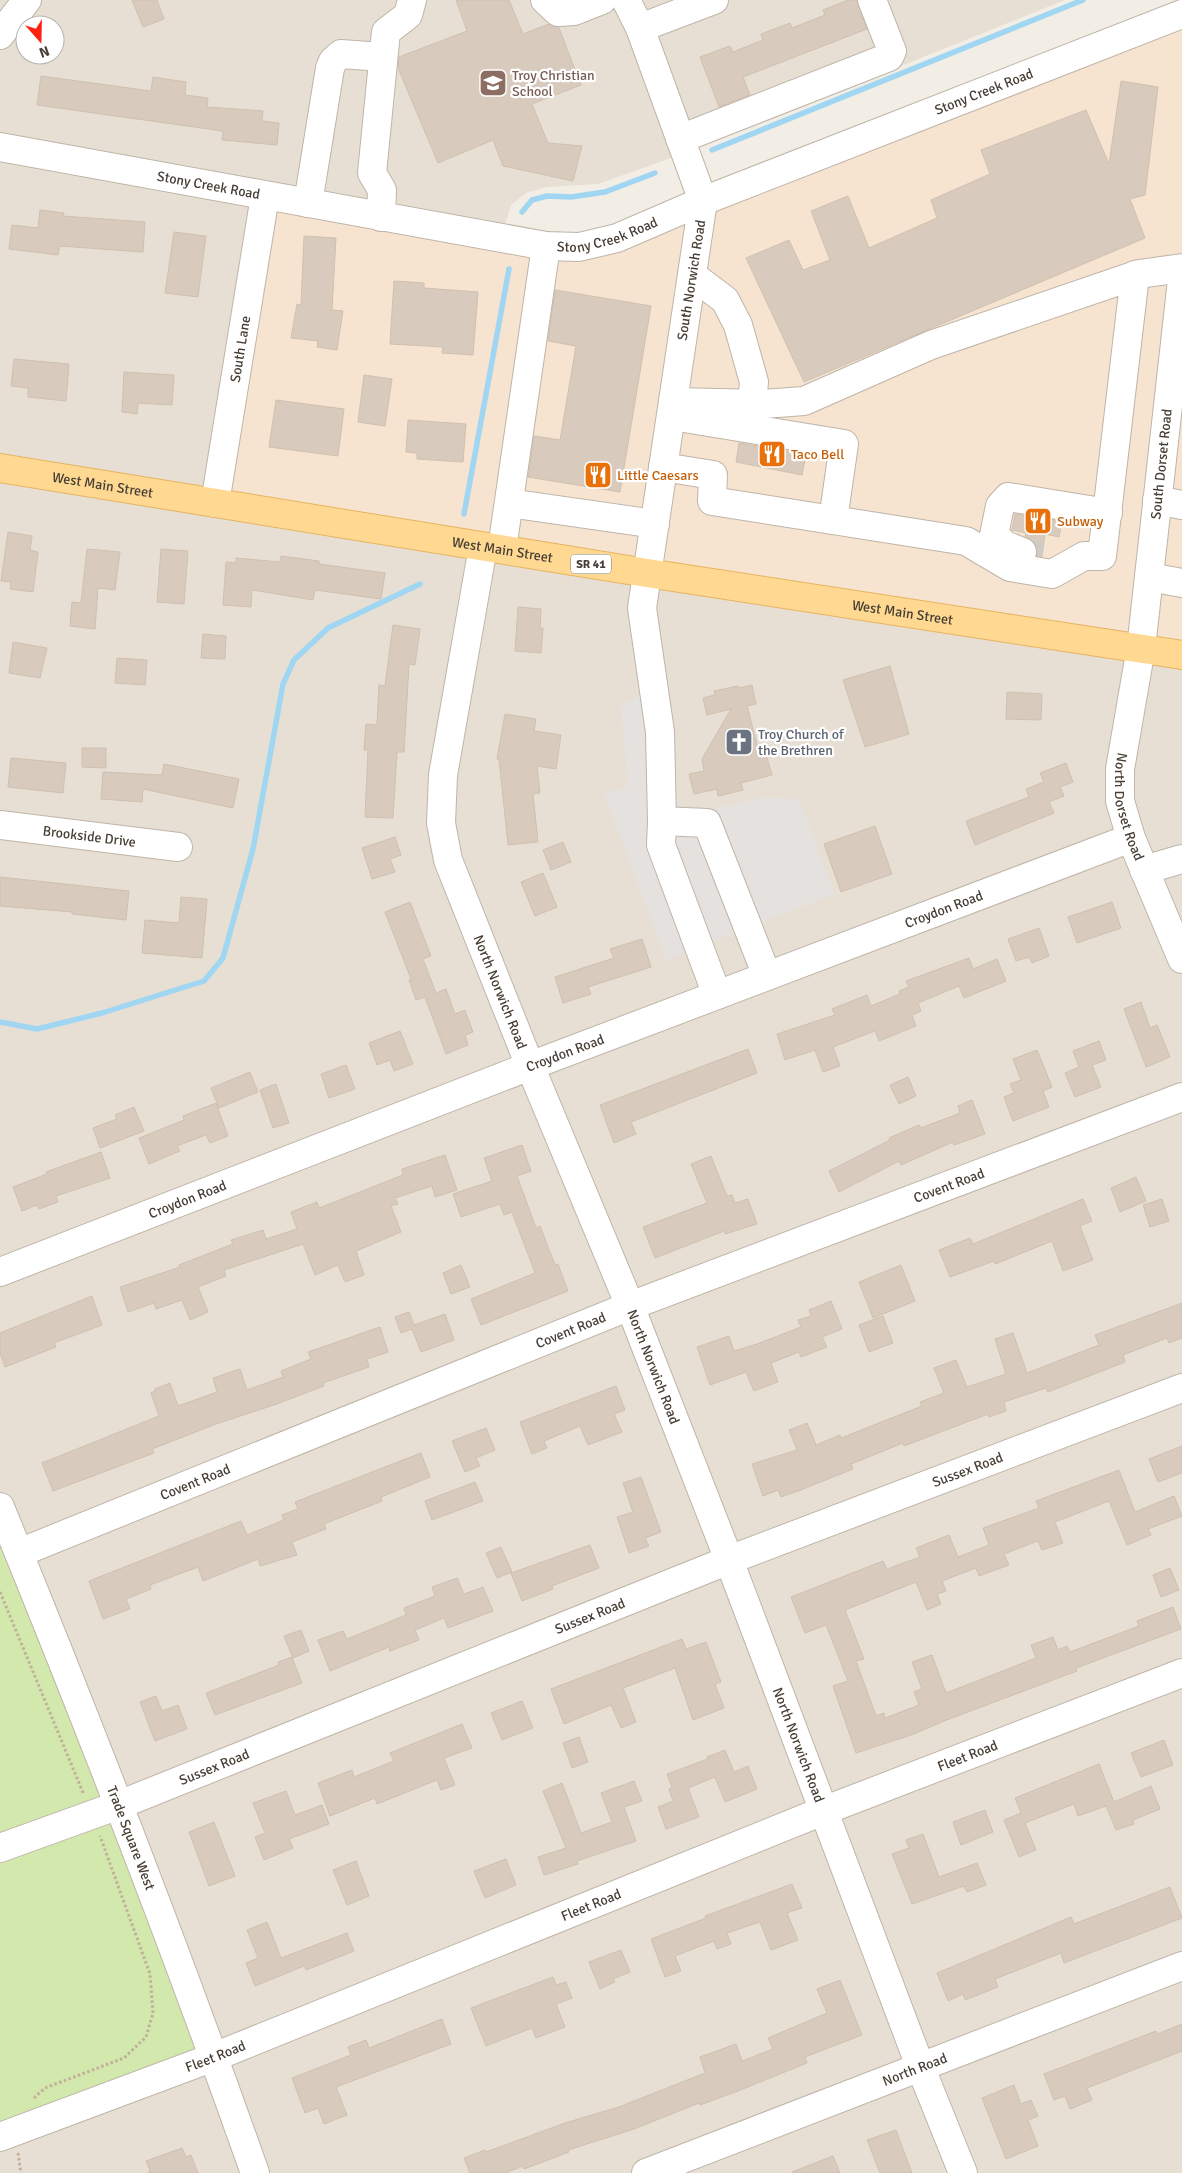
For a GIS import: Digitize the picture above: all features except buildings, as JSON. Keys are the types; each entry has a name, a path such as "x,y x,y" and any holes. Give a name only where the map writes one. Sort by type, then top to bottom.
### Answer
{"main road":[{"name":"West Main Street","path":"0,468 647,573 1182,655"}],"street":[{"path":"0,35 27,0"},
{"path":"380,216 382,190 372,173 382,57 386,32 408,14 412,0"},
{"path":"545,0 558,12 574,11 602,0"},
{"name":"South Norwich Road","path":"626,0 640,28 703,201 642,608 660,732 662,821 660,845 717,995"},
{"path":"640,28 714,0"},
{"path":"680,139 889,57 892,51 872,0"},
{"name":"Stony Creek Road","path":"0,148 546,246 579,247 618,238 703,201 1182,14"},
{"path":"308,203 330,68 333,61 342,54 382,57"},
{"name":"South Lane","path":"215,503 265,196"},
{"name":"North Norwich Road","path":"546,246 509,503 493,548 443,775 441,823 448,860 530,1066 630,1306 730,1560 823,1811 920,2066 963,2173"},
{"path":"672,409 804,401 931,345 1135,275 1182,268"},
{"path":"692,275 725,300 738,325 754,382 752,404"},
{"path":"663,467 712,474 712,501 966,542 1010,567 1052,574 1084,556 1102,556 1135,275"},
{"name":"South Dorset Road","path":"1141,648 1149,577 1170,503 1182,280"},
{"path":"672,409 844,444 833,520"},
{"path":"1080,558 1032,554 1005,545 994,535 1000,506 1008,497 1108,513"},
{"path":"509,503 655,524"},
{"path":"1149,577 1182,583"},
{"name":"North Dorset Road","path":"1141,648 1120,769 1120,801 1131,838 1182,959"},
{"path":"662,821 707,823 767,976"},
{"name":"Brookside Drive","path":"0,824 178,847"},
{"name":"Croydon Road","path":"0,1272 530,1066 1131,838"},
{"path":"1144,870 1182,859"},
{"name":"Covent Road","path":"19,1553 630,1306 1182,1097"},
{"name":"Sussex Road","path":"0,1848 119,1806 730,1560 1182,1388"},
{"name":"Trade Square West","path":"0,1507 119,1806 256,2173"},
{"name":"Fleet Road","path":"11,2132 214,2057 823,1811 1182,1673"},
{"name":"North Road","path":"646,2173 1182,1966"}],"path":[{"path":"0,1592 92,1815 150,1974 153,2013 146,2037 124,2058 45,2088 29,2103 11,2132 18,2148 21,2173"}],"shaded area":[{"path":"0,0 1065,0 685,153 598,184 547,187 526,193 511,205 501,238 1182,655 1182,2173 0,2173"},
{"path":"1182,14 1182,655 215,503 265,196 579,247"},
{"path":"643,693 681,810 692,813 766,797 799,799 835,894 666,960 604,793 628,787 621,705"}],"green space":[{"path":"0,1507 214,2057 0,2137"}],"waterway":[{"path":"712,150 1083,0"},
{"path":"522,212 532,200 547,196 571,197 605,192 655,173"},
{"path":"464,514 509,269"},
{"path":"0,1022 37,1029 102,1013 204,981 223,958 253,849 283,684 294,660 328,628 420,584"}],"tunnel":[{"path":"1022,552 1042,556"}],"place":[{"name":"Troy Christian School","path":"493,83"},
{"name":"Taco Bell","path":"772,454"},
{"name":"Little Caesars","path":"598,475"},
{"name":"Subway","path":"1038,521"},
{"name":"Troy Church of the Brethren","path":"739,742"}]}
